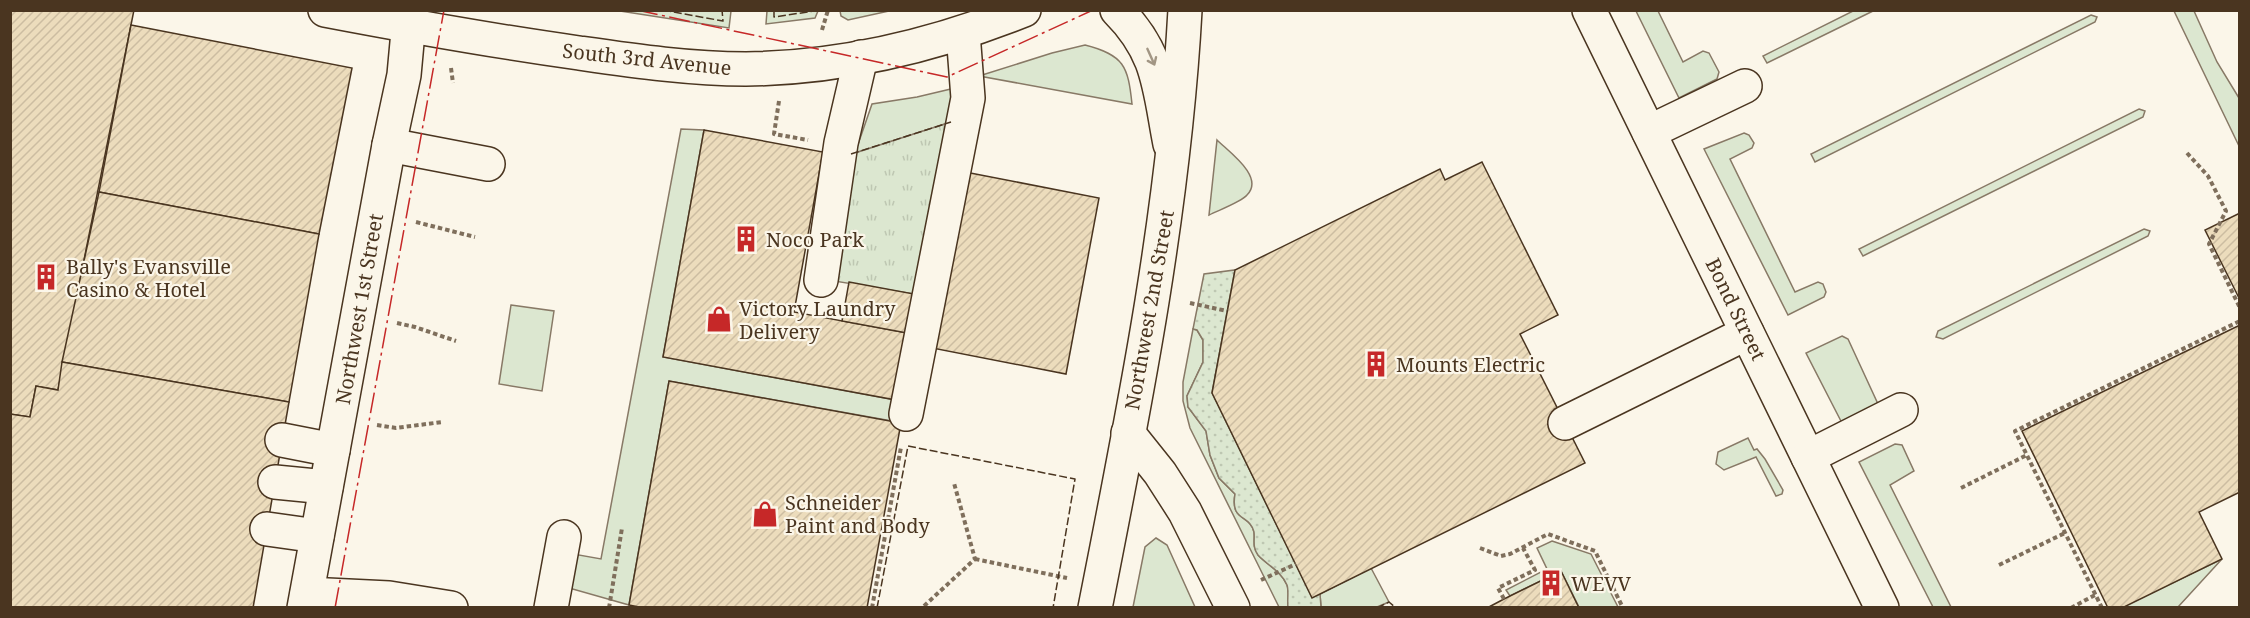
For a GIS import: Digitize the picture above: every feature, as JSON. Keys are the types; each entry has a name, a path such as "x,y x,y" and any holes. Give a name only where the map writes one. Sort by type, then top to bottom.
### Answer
{"street":[{"name":"South 3rd Avenue","path":"325,10 409,18 526,46 691,68 748,69 817,64 880,54 963,33 1024,10"},
{"path":"1117,10 1142,39 1154,63 1174,160"},
{"name":"Northwest 2nd Street","path":"1097,596 1159,260 1174,160 1185,10"},
{"name":"Bond Street","path":"1589,10 1882,608"},
{"name":"Northwest 1st Street","path":"305,601 404,75 409,18"},
{"path":"906,414 968,98 963,33"},
{"path":"821,280 841,145 861,57"},
{"path":"1649,132 1745,86"},
{"path":"390,145 488,164"},
{"path":"1565,423 1747,333"},
{"path":"1808,457 1900,410"},
{"path":"1128,433 1160,473 1185,512 1233,608"},
{"path":"282,440 333,450"},
{"path":"275,482 326,487"},
{"path":"267,529 317,536"},
{"path":"551,608 564,537"},
{"path":"305,601 389,598 451,608"}],"path":[{"path":"785,66 774,134 841,145"},
{"path":"2187,153 2208,176 2226,211 2209,244 2240,308"},
{"path":"416,222 475,237"},
{"path":"1190,303 1227,311"},
{"path":"2102,608 2015,431 2240,321"},
{"path":"397,323 456,341"},
{"path":"872,608 906,414"},
{"path":"377,425 396,428 442,422"},
{"path":"1961,488 2027,455"},
{"path":"954,483 975,559"},
{"path":"609,608 622,528"},
{"path":"1999,565 2065,533"},
{"path":"1480,548 1502,556 1548,534 1595,551 1623,608"},
{"path":"1504,599 1498,588 1534,570 1522,548"},
{"path":"975,559 1097,596"},
{"path":"924,606 975,559"},
{"path":"1261,580 1296,564"},
{"path":"2071,608 2095,595"}],"green space":[{"path":"767,10 818,11 815,18 766,24"},
{"path":"840,10 889,11 848,20 841,16"},
{"path":"1855,10 1873,11 1767,63 1763,56"},
{"path":"620,11 731,11 729,28"},
{"path":"1636,11 1658,11 1683,62 1703,51 1709,53 1719,72 1717,79 1679,98"},
{"path":"2174,11 2194,11 2217,62 2239,98 2239,146"},
{"path":"2091,15 2097,17 2095,22 1815,162 1811,154"},
{"path":"1085,45 1108,53 1122,64 1126,71 1132,104 979,76 1052,53"},
{"path":"955,88 954,121 855,153 872,104"},
{"path":"2139,109 2145,111 2143,117 1863,256 1859,249"},
{"path":"954,121 914,294 834,281 855,153"},
{"path":"681,129 704,130 663,357 896,400 892,421 669,381 629,605 562,586 568,553 601,559"},
{"path":"1744,133 1749,135 1754,143 1752,148 1730,159 1795,292 1818,282 1823,284 1826,292 1824,297 1788,315 1704,149"},
{"path":"1217,140 1237,158 1252,180 1247,195 1209,215"},
{"path":"2144,229 2150,231 2148,236 1943,339 1936,337 1938,331"},
{"path":"1235,270 1212,393 1312,597 1320,594 1321,607 1288,607 1287,585 1274,568 1256,552 1252,526 1235,509 1235,494 1219,478 1210,455 1206,431 1188,407 1187,396 1203,362 1203,340 1197,330 1193,329 1204,274"},
{"path":"511,305 554,311 542,391 499,384"},
{"path":"1193,329 1197,330 1203,340 1203,362 1187,396 1188,407 1206,431 1210,455 1219,478 1235,494 1235,509 1252,526 1256,552 1274,568 1287,585 1288,607 1279,607 1190,428 1183,401 1183,382"},
{"path":"1842,336 1848,339 1878,404 1844,427 1806,353"},
{"path":"1748,438 1754,450 1757,449 1765,459 1783,490 1782,494 1776,496 1756,457 1724,470 1716,464 1718,452"},
{"path":"1895,444 1902,445 1914,471 1890,485 1951,607 1933,607 1859,462"},
{"path":"1156,538 1167,545 1195,607 1133,607 1145,547"},
{"path":"1552,541 1591,554 1618,607 1579,607 1561,571 1510,596 1506,590 1547,569 1537,548"},
{"path":"2222,559 2178,607 2122,607"},
{"path":"1371,568 1389,602 1377,607 1321,607 1320,594"}],"building":[{"name":"Bally's Evansville Casino & Hotel","path":"10,10 134,10 58,390 36,386 30,417 10,414"},
{"path":"131,25 352,68 319,234 99,192"},
{"name":"Noco Park","path":"704,130 823,152 794,312 907,333 896,400 663,357"},
{"name":"Mounts Electric","path":"1482,162 1558,315 1520,334 1585,463 1312,598 1212,393 1235,270 1440,169 1445,180"},
{"path":"960,171 1099,198 1066,374 927,347"},
{"path":"99,192 319,234 289,402 62,362"},
{"path":"2240,213 2240,300 2205,230"},
{"path":"849,282 914,294 907,333 842,321"},
{"path":"2240,325 2240,492 2199,512 2222,559 2122,608 2108,608 2022,431"},
{"path":"62,362 289,402 253,608 10,608 10,414 30,417 36,386 58,390"},
{"name":"Schneider Paint and Body","path":"669,381 901,423 867,608 644,608 629,605"},
{"name":"WEVV","path":"1561,571 1579,608 1487,608 1504,599"}],"fence":[{"path":"663,10 723,21 722,10"},
{"path":"774,10 774,17 821,10"},
{"path":"851,154 951,122"},
{"path":"877,608 908,446 1075,479 1053,608"},
{"path":"1377,608 1389,602 1396,608"}],"power":[{"path":"335,608 444,10"},
{"path":"637,10 947,77 1093,10"}],"place":[{"name":"Noco Park","path":"746,239"},
{"name":"Bally's Evansville Casino & Hotel","path":"46,277"},
{"name":"Victory Laundry Delivery","path":"719,319"},
{"name":"Mounts Electric","path":"1376,364"},
{"name":"Schneider Paint and Body","path":"765,514"},
{"name":"WEVV","path":"1551,583"}]}
